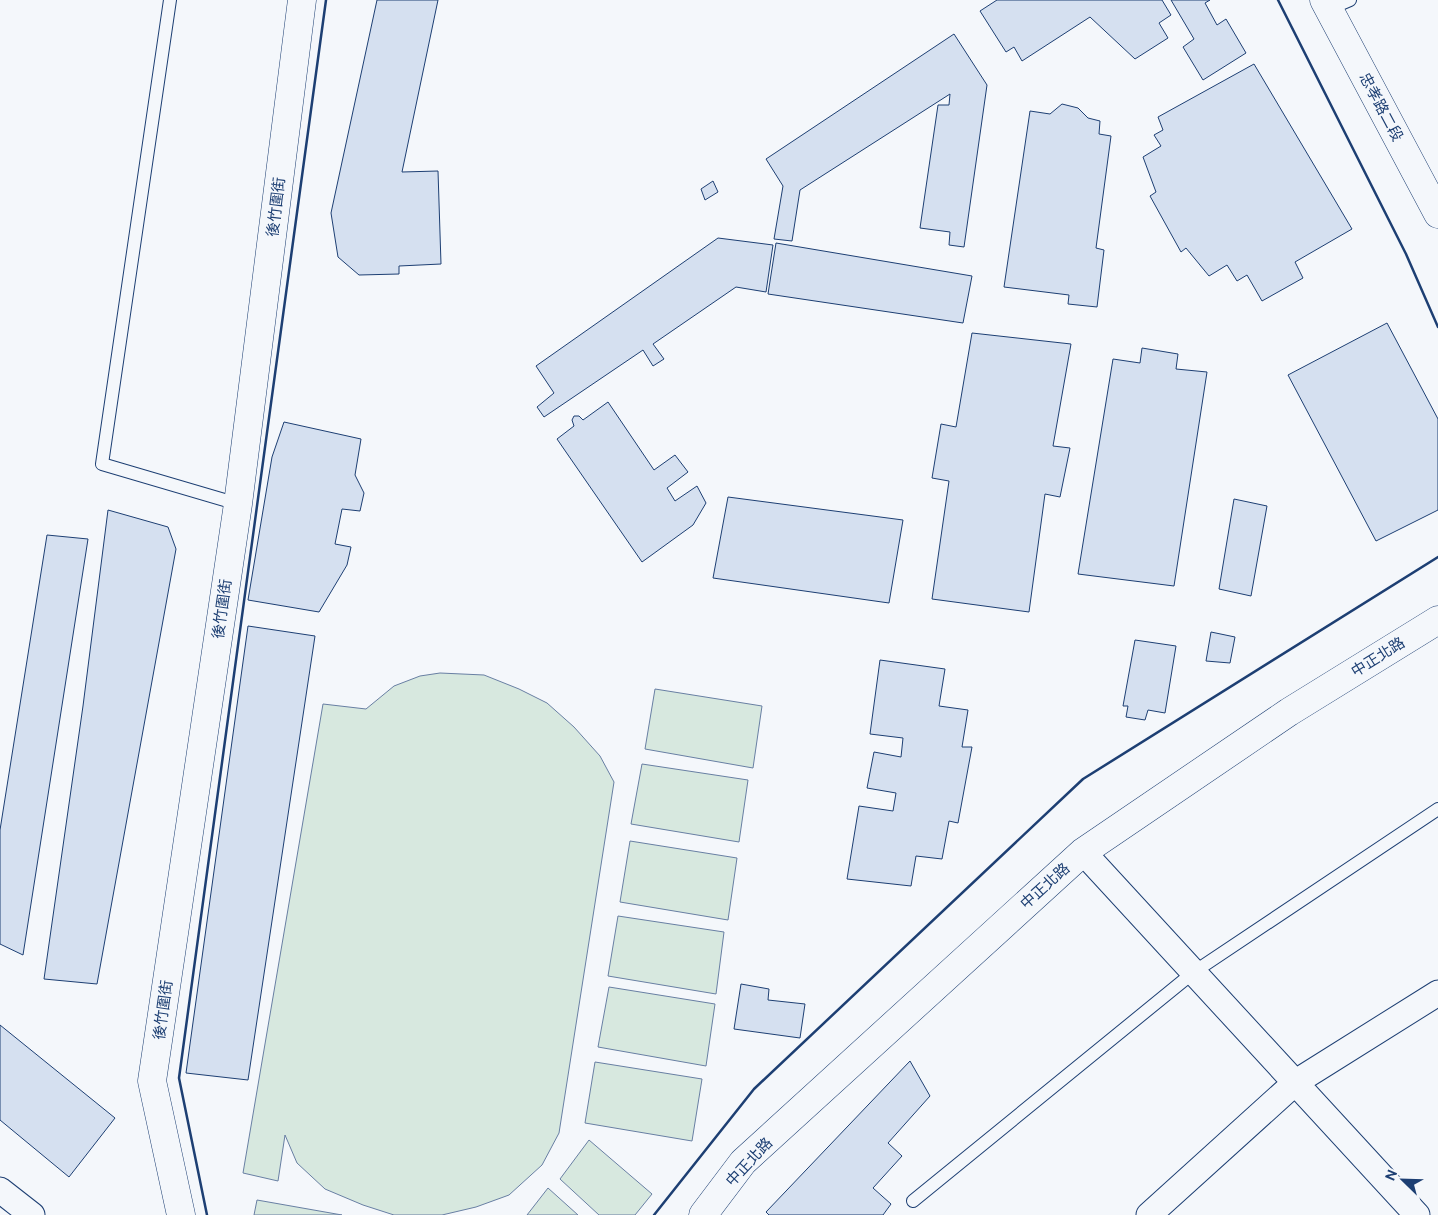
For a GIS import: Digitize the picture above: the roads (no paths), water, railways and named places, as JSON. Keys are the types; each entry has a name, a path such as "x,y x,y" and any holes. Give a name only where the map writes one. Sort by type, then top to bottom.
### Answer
{"street":[{"name":"後竹圍街","path":"181,1215 152,1081 238,504 302,0"},
{"name":"忠孝路二段","path":"1334,3 1438,214"},
{"name":"中正北路","path":"703,1215 744,1162 1083,852 1289,712 1438,620"},
{"path":"1083,852 1417,1215"},
{"path":"1149,1215 1296,1082 1438,993"},
{"path":"0,1190 32,1215"}],"lane":[{"path":"170,0 102,464 238,504"},
{"path":"913,1201 1194,972 1438,809"}]}
